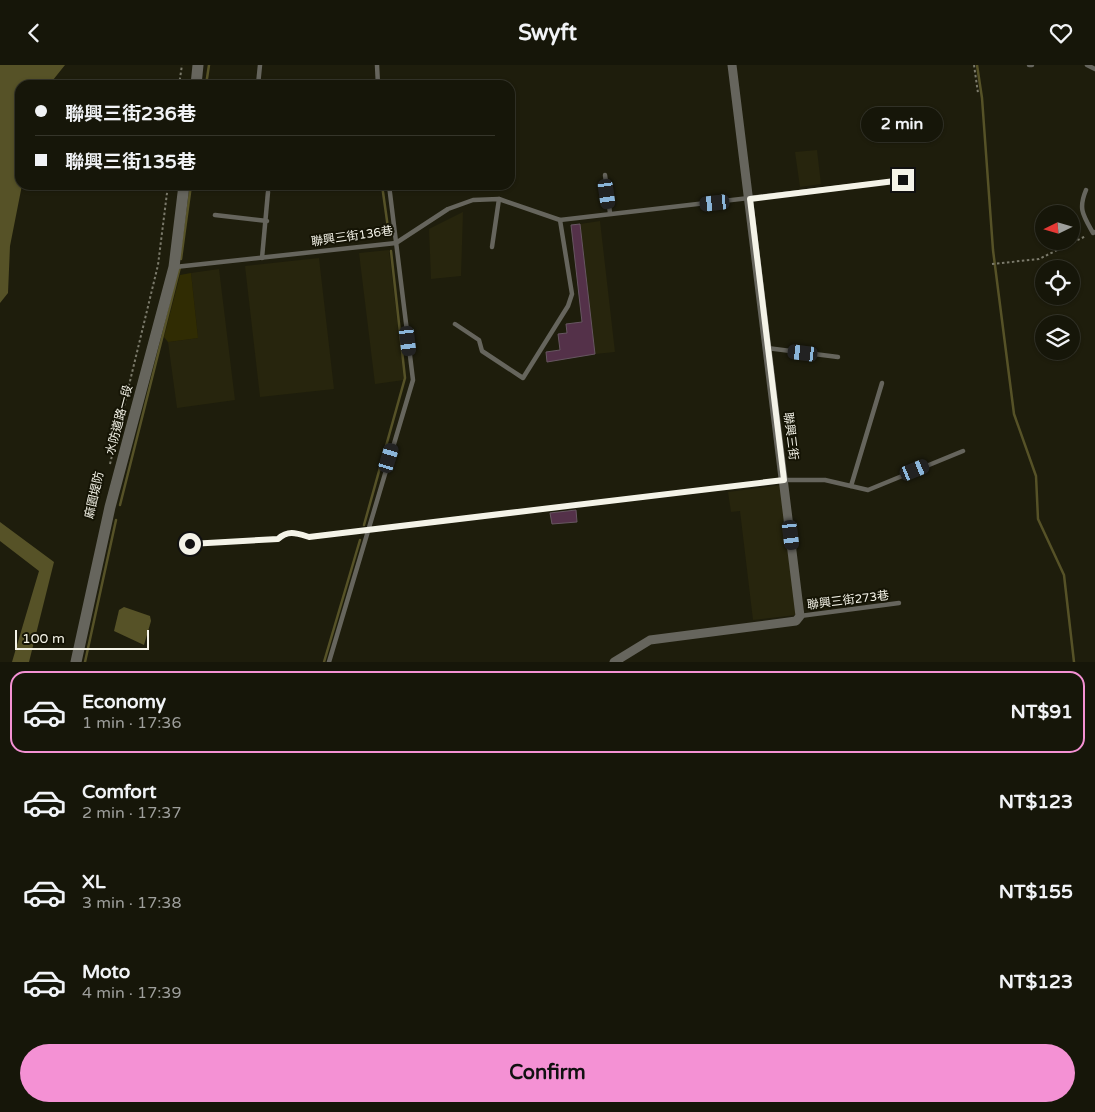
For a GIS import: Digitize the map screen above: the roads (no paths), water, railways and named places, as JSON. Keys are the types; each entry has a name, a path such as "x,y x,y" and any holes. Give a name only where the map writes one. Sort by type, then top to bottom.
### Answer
{"street":[{"path":"196,80 198,65"},
{"name":"聯興三街","path":"732,65 800,616"},
{"name":"水防道路一段","path":"76,662 110,507 174,267 183,190"},
{"path":"614,662 650,640 796,621 800,616"}],"lane":[{"path":"258,80 260,65"},
{"path":"377,65 378,80"},
{"path":"1087,65 1095,69"},
{"path":"605,175 610,213"},
{"name":"聯興三街136巷","path":"174,267 396,243 448,209 473,200 500,199 560,220 903,180"},
{"path":"1086,189 1081,203 1083,213 1094,233"},
{"path":"329,662 367,529 413,380 390,190"},
{"path":"262,257 267,221 268,192"},
{"path":"492,247 500,199"},
{"path":"215,215 267,221"},
{"path":"455,324 479,339 482,351 523,378 568,306 572,294 560,220"},
{"path":"767,348 838,357"},
{"path":"851,486 882,383"},
{"path":"190,544 278,539 284,533 294,533 309,537 784,480 825,480 868,490 963,451"},
{"name":"聯興三街273巷","path":"800,616 899,603"}],"waterway":[{"path":"207,80 209,65"},
{"path":"977,65 982,98 993,250 1014,414 1036,476 1038,519 1064,575 1074,662"},
{"path":"181,259 190,190"},
{"path":"383,190 389,235"},
{"path":"364,525 405,378 391,251"},
{"path":"120,505 180,267"},
{"path":"85,662 116,520"},
{"path":"324,662 360,540"}]}
